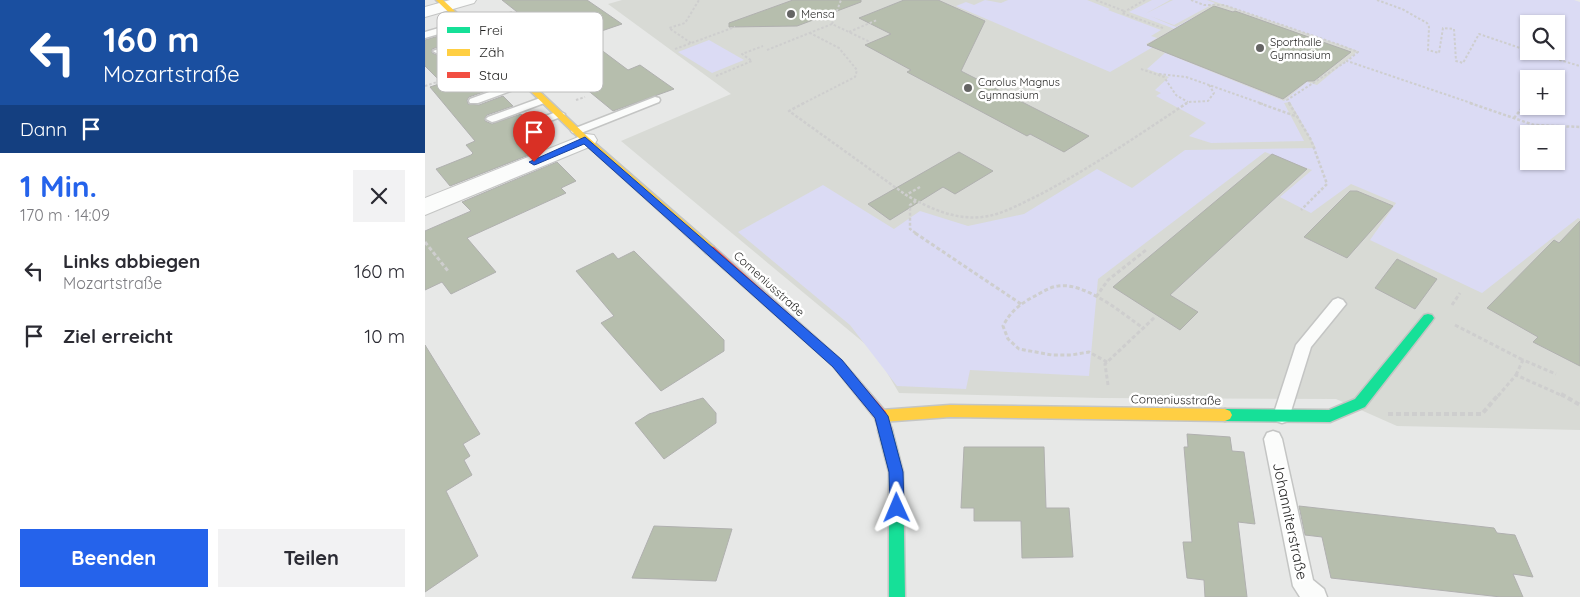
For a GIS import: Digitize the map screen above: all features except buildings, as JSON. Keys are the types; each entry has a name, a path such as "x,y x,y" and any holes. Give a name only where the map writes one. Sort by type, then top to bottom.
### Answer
{"street":[{"path":"425,12 442,3 469,0"},
{"name":"Comeniusstraße","path":"442,3 451,12"},
{"name":"Comeniusstraße","path":"535,92 581,136 837,363 881,416 896,472 897,597"},
{"path":"425,207 581,136"},
{"name":"Comeniusstraße","path":"881,416 950,411 1331,416 1360,403 1428,318"}],"lane":[{"path":"473,99 492,92"},
{"path":"492,119 543,100"},
{"path":"581,136 655,100"},
{"path":"523,128 559,114"},
{"path":"1282,416 1304,345 1338,304"},
{"name":"Johanniterstraße","path":"1273,439 1304,586 1316,597"}],"path":[{"path":"691,43 669,28 685,23 699,0"},
{"path":"767,50 832,24 841,0"},
{"path":"1096,0 1125,11"},
{"path":"1145,0 1121,13 1163,28"},
{"path":"1191,0 1204,5 1215,4 1224,6 1358,52 1287,100 1299,117 1315,151 1327,184 1301,210"},
{"path":"1377,0 1402,9 1427,23 1429,27 1428,50 1431,52 1439,53 1443,28 1454,30 1457,62 1463,63 1479,34 1520,47"},
{"path":"849,32 877,20"},
{"path":"832,24 870,42"},
{"path":"675,49 735,27"},
{"path":"810,33 839,48 857,70 855,77 789,111 906,195 937,210 961,216 983,216 1014,207 1070,180 1189,102 1208,101 1214,94 1209,84"},
{"path":"716,76 752,61 742,54 763,46"},
{"path":"1560,60 1580,66"},
{"path":"1347,61 1533,125 1580,126"},
{"path":"1141,68 1164,77 1176,95 1189,102"},
{"path":"1158,74 1186,77 1209,84 1299,117"},
{"path":"1514,118 1520,110"},
{"path":"906,195 919,187"},
{"path":"916,201 910,205 910,228 1021,304"},
{"path":"425,242 448,271"},
{"path":"1096,297 1108,280 1146,250"},
{"path":"1107,362 1089,352 1071,356 1051,355 1019,349 1009,339 1003,326 1009,313 1021,304 1058,286 1067,286 1096,297 1143,328"},
{"path":"1448,313 1460,293"},
{"path":"1111,413 1105,364 1155,317"},
{"path":"1453,324 1523,360 1555,374"},
{"path":"1360,403 1383,414 1482,414 1516,375 1523,360"},
{"path":"1516,375 1569,398 1580,405"}],"shaded area":[{"path":"622,0 1572,0 1580,3 1580,430 1397,426 1336,399 1102,398 899,393 875,352 621,141 731,94 608,4"},
{"path":"985,0 1001,3 1008,0 1087,0 1161,30 1151,36 1157,38 1146,44 1153,47 1110,72 956,6 966,2 974,5"},
{"path":"1152,0 1170,0 1145,14 1173,0 1207,0 1215,3 1174,25 1150,16 1176,27 1192,18 1198,20 1180,31 1129,12"},
{"path":"1210,0 1574,0 1580,2 1580,219 1578,218 1482,293 1370,240 1396,203 1351,184 1311,213 1280,197 1312,170 1265,152 1098,279 1089,376 970,370 966,389 897,386 850,325 738,232 823,185 894,229 920,211 968,226 1024,214 1097,169 1132,188 1185,150 1316,148 1290,102 1284,103 1304,141 1211,143 1189,136 1206,123 1156,96 1161,93 1155,90 1169,77 1147,69 1165,53 1284,101 1307,82 1317,85 1358,51"},
{"path":"709,40 744,60 712,73 678,52"}],"traffic: fast":[{"path":"1225,415 1330,416 1360,403 1428,318"},
{"path":"885,430 896,472 897,597"}],"traffic: slow":[{"path":"439,0 452,12"},
{"path":"536,92 586,140 710,250"},
{"path":"881,416 950,411 1225,415"}],"traffic: jam":[{"path":"710,250 837,363 881,416 885,430"}],"place":[{"name":"Mensa","path":"791,14"},
{"name":"Sporthalle Gymnasium","path":"1260,48"},
{"name":"Carolus Magnus Gymnasium","path":"968,88"}],"route":[{"path":"534,162 585,140 704,243 837,363 881,416 896,472 897,508"}]}
